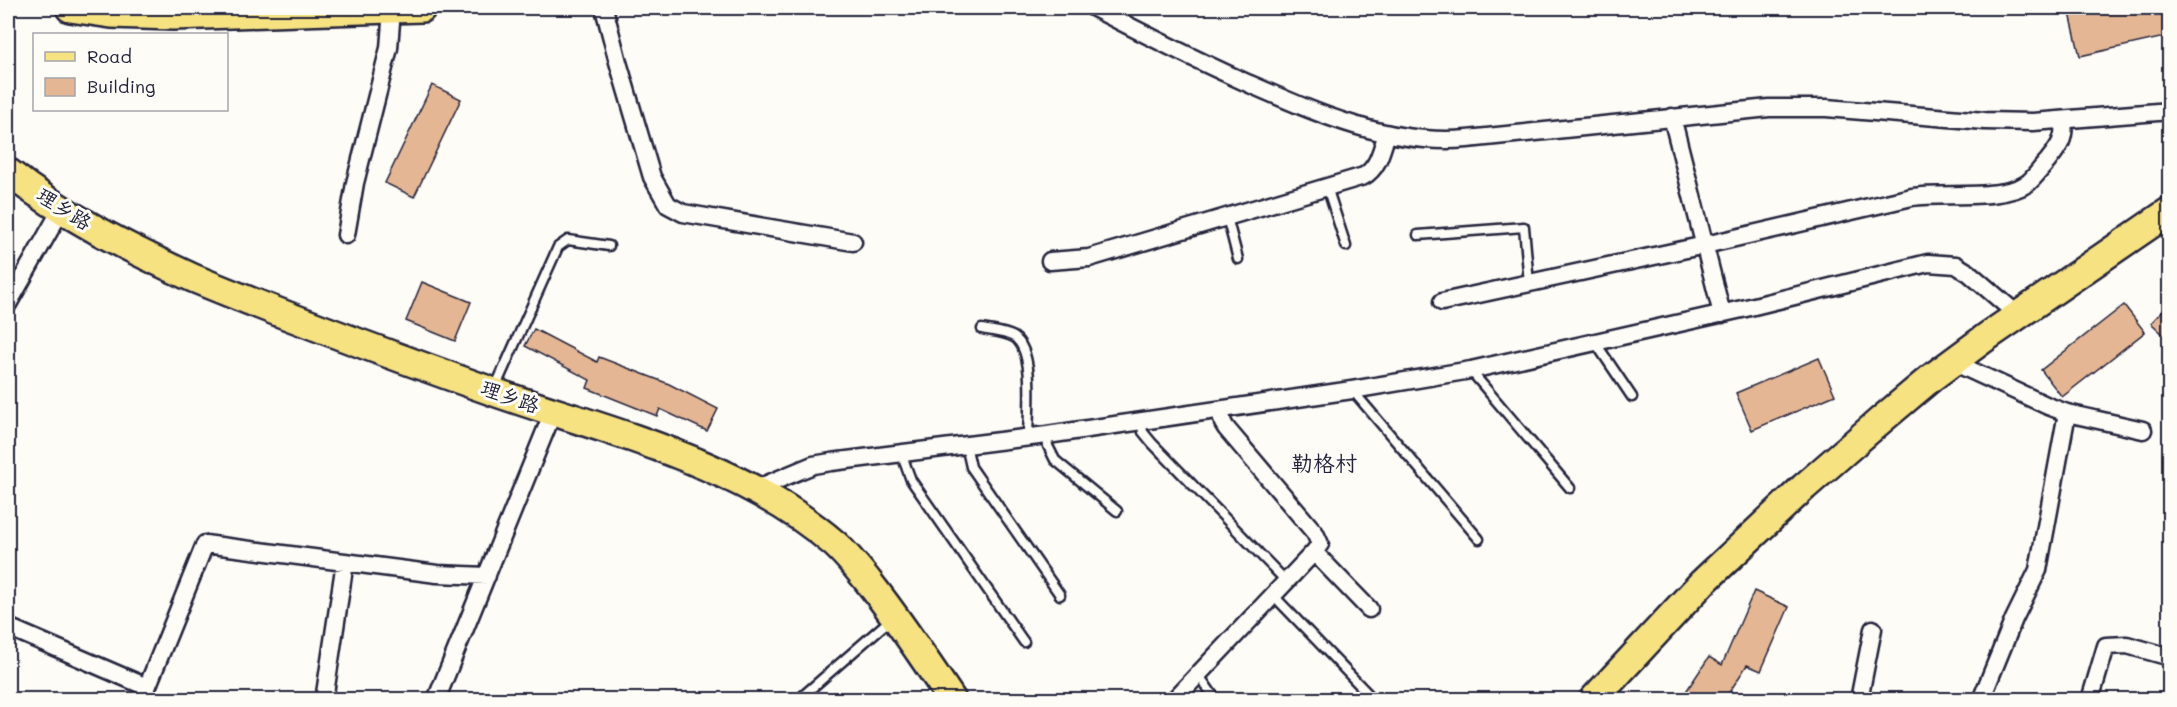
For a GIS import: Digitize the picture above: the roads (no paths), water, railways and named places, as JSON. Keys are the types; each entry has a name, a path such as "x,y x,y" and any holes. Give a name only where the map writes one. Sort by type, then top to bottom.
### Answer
{"main road":[{"path":"70,8 111,14 173,16 423,8"},
{"name":"理乡路","path":"8,172 61,210 149,258 193,278 493,392 666,451 720,473 753,490 792,513 837,546 895,615 952,699"},
{"path":"1593,699 1679,606 1764,523 1881,420 1953,362 2169,211"}],"street":[{"path":"604,8 652,177 668,205 683,213 853,242"},
{"path":"1094,8 1188,56 1340,121 1387,134 1449,141 1769,108 1802,107 1985,121 2063,120 2169,111"},
{"path":"346,235 355,183 389,48 392,9"},
{"path":"1672,117 1722,314"},
{"path":"1442,302 1912,197 1930,194 1993,194 2013,190 2029,182 2058,149 2065,133 2063,120"},
{"path":"1050,261 1089,258 1364,176 1371,172 1377,162 1387,134"},
{"path":"8,304 61,210"},
{"path":"753,490 813,465 1028,438 1471,370 1722,314 1928,263 1956,265 1969,273 2019,316"},
{"path":"1953,362 2019,394 2067,413 2143,430"},
{"path":"1174,699 1320,544 1318,537 1226,428 1220,410"},
{"path":"436,699 553,412"},
{"path":"1981,699 2014,619 2038,570 2067,413"},
{"path":"8,627 145,693 205,544 437,574 488,576"},
{"path":"1314,552 1368,609"},
{"path":"324,699 345,562"},
{"path":"1858,699 1873,629"},
{"path":"2090,699 2106,646 2127,645 2169,657"}],"lane":[{"path":"1327,188 1346,246"},
{"path":"1227,217 1238,259"},
{"path":"1418,235 1524,227 1529,283"},
{"path":"493,392 558,248 568,240 609,246"},
{"path":"982,328 1014,337 1025,352 1028,368 1028,438"},
{"path":"1594,342 1632,397"},
{"path":"1471,370 1570,488"},
{"path":"1352,390 1479,538"},
{"path":"1141,421 1143,432 1152,444 1286,582"},
{"path":"1047,435 1048,446 1055,460 1118,511"},
{"path":"966,445 971,467 1060,596"},
{"path":"901,453 911,480 1024,642"},
{"path":"1273,596 1374,699"},
{"path":"798,699 895,615"},
{"path":"1198,674 1216,699"}],"district":[{"name":"勒格村","path":"1324,463"}]}
